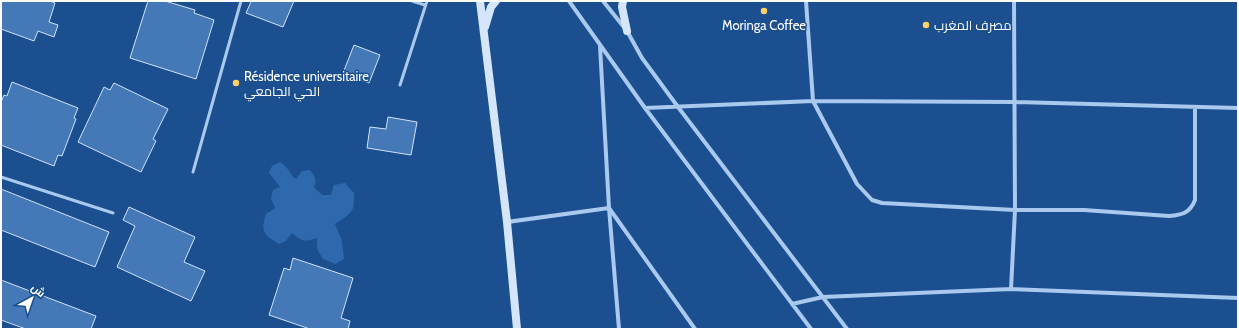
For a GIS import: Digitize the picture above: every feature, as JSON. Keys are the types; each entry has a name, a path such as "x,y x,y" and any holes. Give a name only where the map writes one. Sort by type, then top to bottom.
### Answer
{"street":[{"path":"480,1 507,222 517,329"},
{"path":"484,29 491,7 496,1"},
{"path":"568,1 645,108 811,329"},
{"path":"603,1 627,31 642,58 678,108 847,329"},
{"path":"623,1 622,7 627,31"},
{"path":"806,1 813,101 857,184 872,200 882,203 1015,210 1084,210 1169,216 1178,215 1192,208 1195,200 1195,108"},
{"path":"1012,288 1015,210 1014,1"},
{"path":"600,46 609,208 619,329"},
{"path":"645,108 678,108 813,101 1014,102 1238,108"},
{"path":"507,222 609,208"},
{"path":"609,208 695,329"},
{"path":"792,304 822,297 1012,288 1238,298"}],"lane":[{"path":"193,172 241,1"},
{"path":"400,85 426,3 412,1"},
{"path":"1,177 113,213"}],"shaded area":[{"path":"280,162 286,166 296,179 302,171 310,170 315,178 314,187 322,195 331,195 334,185 345,183 354,193 353,209 348,215 335,224 342,241 344,259 335,264 323,259 317,249 317,238 304,240 298,238 292,233 286,241 279,244 270,238 265,232 263,225 266,214 275,208 271,198 273,190 280,187 269,173 272,166"}],"building":[{"path":"1,1 50,1 55,3 49,22 58,25 54,37 38,31 34,41 1,29"},
{"path":"148,1 165,1 195,10 194,13 214,20 196,79 130,58"},
{"path":"248,1 294,1 283,27 246,13 251,2"},
{"path":"354,45 380,55 369,83 343,73"},
{"path":"12,82 78,108 74,118 76,119 62,156 58,155 54,166 1,145 1,102 4,95 7,96"},
{"path":"114,83 168,109 153,139 156,141 141,172 78,142 104,87 110,90"},
{"path":"388,117 417,122 411,155 367,148 370,127 386,129"},
{"path":"1,189 109,232 95,267 1,230"},
{"path":"129,207 195,237 184,262 205,271 191,301 117,267 135,226 123,220"},
{"path":"293,258 353,278 341,318 350,321 348,329 310,329 269,315 284,268 290,270"},
{"path":"1,280 96,316 91,329 26,329 1,320"}],"place":[{"name":"Moringa Coffee","path":"764,11"},
{"name":"مصرف المغرب","path":"926,25"},
{"name":"Résidence universitaire الحي الجامعي","path":"236,83"}]}
